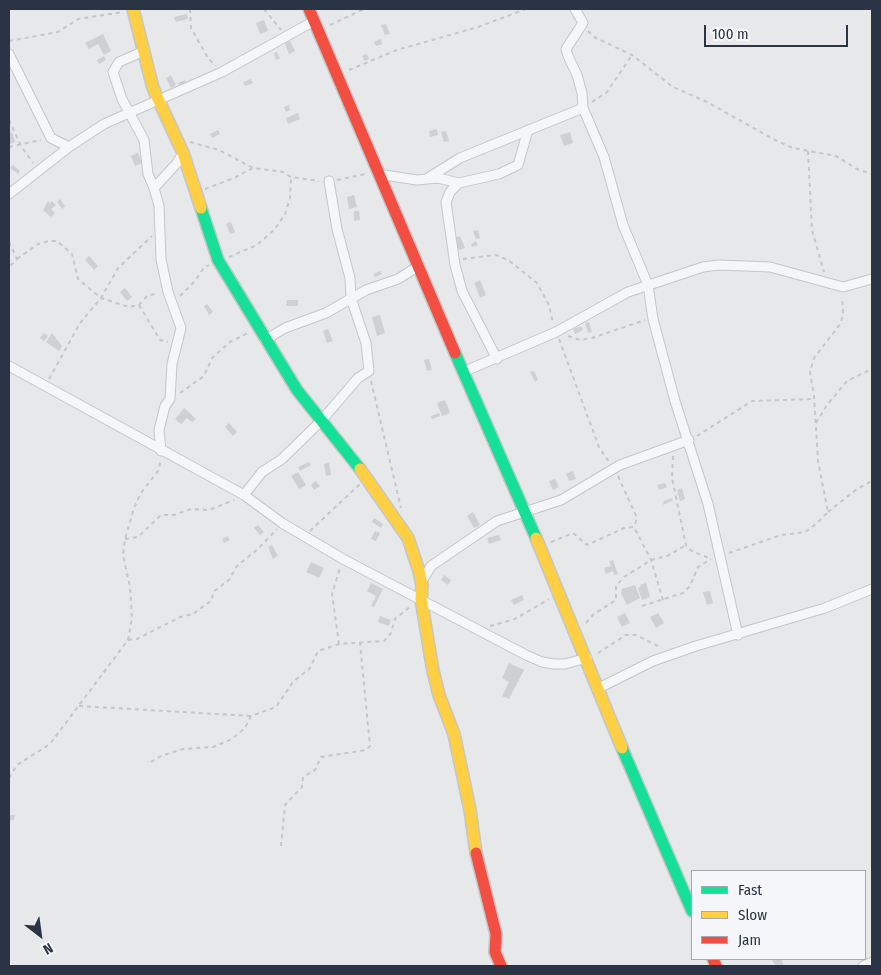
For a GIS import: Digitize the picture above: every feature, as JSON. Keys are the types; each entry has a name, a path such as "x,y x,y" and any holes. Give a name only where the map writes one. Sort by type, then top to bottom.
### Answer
{"main road":[{"path":"136,9 144,51 158,100 183,153 218,260 297,390 367,478 408,538 421,583 421,599 439,695 454,734 470,810 474,847 496,934 495,952 501,966"},
{"path":"308,9 462,372 560,593 597,689 691,909"}],"street":[{"path":"575,9 583,23 566,49 580,84 583,108 604,157 623,225 648,284 653,319 675,401 689,440 721,558 738,635"},
{"path":"9,194 69,146 104,124 222,72 285,36 316,26"},
{"path":"144,51 119,62 113,72 128,112 144,140 148,174 154,188 158,206 161,258 168,292 181,328 172,364 170,399 163,413 159,430 161,451"},
{"path":"9,54 51,138 69,146"},
{"path":"428,178 460,158 583,108"},
{"path":"378,174 417,180 428,178 459,184 499,174 518,165 528,130"},
{"path":"154,188 177,163 183,153"},
{"path":"244,495 262,472 282,459 322,420 358,378 369,371 366,343 351,298 350,278 337,229 329,181"},
{"path":"459,184 450,192 446,202 454,259 462,291 497,358"},
{"path":"462,372 556,332 605,304 648,284 703,267 718,265 770,267 833,284 852,286 872,279"},
{"path":"265,340 285,328 326,313 351,298 398,279 417,267"},
{"path":"9,366 244,495 282,523 343,559 542,662 565,664 586,658"},
{"path":"421,583 431,566 497,521 561,500 614,469 689,440"},
{"path":"597,689 653,661 798,614 825,608 872,589"},
{"path":"863,966 872,962"}],"path":[{"path":"9,41 58,32 78,19 136,9 197,9"},
{"path":"190,9 189,24 193,32 201,42 208,58 222,72"},
{"path":"264,9 285,36"},
{"path":"316,26 364,9"},
{"path":"336,76 397,50 478,26 526,9"},
{"path":"583,23 594,37 632,55 673,87 707,102 792,148 836,156 857,169 872,174"},
{"path":"583,108 607,92 632,55"},
{"path":"9,120 21,146 38,171"},
{"path":"9,147 21,146 51,138"},
{"path":"177,140 208,146 253,168 283,172 291,177 329,181 359,174 378,174"},
{"path":"808,151 812,230 815,246 833,284 842,297 843,312 836,330 814,358 811,366 818,462 828,512"},
{"path":"196,192 234,178 253,168"},
{"path":"172,302 188,289 203,269 218,260 241,254 257,246 275,229 285,214 290,198 291,177"},
{"path":"45,386 80,323 100,298 118,268 159,230"},
{"path":"9,267 38,244 49,240 57,241 72,254 78,279 100,298 121,306 139,305 147,296 168,292"},
{"path":"9,242 17,259"},
{"path":"454,259 496,255 508,260 540,288 549,305 556,332 598,443 614,469 637,518 634,527 651,560 663,600"},
{"path":"139,305 160,340 170,342 176,349"},
{"path":"556,332 580,340 592,338 628,324 653,319"},
{"path":"170,399 204,376 212,358 230,342 259,328"},
{"path":"816,424 827,405 847,381 872,369"},
{"path":"369,371 403,514"},
{"path":"689,440 752,401 814,399"},
{"path":"678,444 673,455 672,478 686,545 690,550 711,559"},
{"path":"9,778 9,773 17,765 50,744 128,640 132,618 130,587 123,555 125,539 141,493 158,471 161,451"},
{"path":"304,537 367,478"},
{"path":"642,606 687,590 698,567 711,559 721,558 738,548 781,536 806,532 857,489 872,481"},
{"path":"125,539 138,537 160,515 174,515 191,509 209,510 244,495"},
{"path":"128,640 137,639 180,616 192,614 212,600 213,592 229,580 237,566 258,550 282,523"},
{"path":"539,548 572,533 587,545 624,528 634,527"},
{"path":"578,636 594,614 616,600 616,586 619,581 651,560 667,556 686,545"},
{"path":"338,644 332,594 343,559"},
{"path":"481,630 515,619 560,593"},
{"path":"79,706 252,716 276,707 292,682 310,668 318,651 338,644 360,643 387,638 391,633 395,618 421,599"},
{"path":"586,658 608,648 626,635 636,635 672,655"},
{"path":"281,846 285,805 296,791 302,787 303,777 315,770 321,757 366,750 370,746 360,643"},
{"path":"151,762 160,756 189,747 213,747 224,744 242,732 252,716"}],"building":[{"path":"187,14 188,19 176,22 174,17"},
{"path":"264,20 268,31 260,34 256,23"},
{"path":"386,24 390,34 385,35 381,25"},
{"path":"103,34 111,51 104,55 98,44 89,49 85,43"},
{"path":"381,39 382,44 376,46 374,42"},
{"path":"290,41 295,51 289,54 285,43"},
{"path":"277,52 280,58 276,60 274,53"},
{"path":"367,54 369,59 365,61 362,56"},
{"path":"104,56 106,60 99,64 97,60"},
{"path":"171,75 176,85 171,88 166,78"},
{"path":"251,79 253,83 245,86 243,82"},
{"path":"185,80 187,84 180,87 178,83"},
{"path":"289,105 290,110 286,112 284,107"},
{"path":"298,113 300,119 288,124 286,118"},
{"path":"437,129 438,135 430,137 429,131"},
{"path":"218,130 220,134 212,138 210,134"},
{"path":"446,131 449,141 444,142 441,132"},
{"path":"12,132 15,142 10,144 9,134"},
{"path":"570,132 573,143 564,146 560,135"},
{"path":"138,153 142,163 135,166 131,156"},
{"path":"13,165 20,171 18,174 10,168"},
{"path":"354,195 357,207 349,209 347,197"},
{"path":"60,199 65,206 62,209 57,202"},
{"path":"48,201 50,203 52,201 56,205 51,209 55,213 51,217 43,210"},
{"path":"354,211 359,211 360,220 354,221"},
{"path":"231,222 235,232 230,234 226,224"},
{"path":"478,230 480,238 476,239 473,231"},
{"path":"460,236 465,248 459,250 454,238"},
{"path":"476,241 478,245 472,247 471,244"},
{"path":"89,256 98,266 94,270 85,260"},
{"path":"380,271 382,274 375,277 373,274"},
{"path":"480,280 486,295 480,298 474,283"},
{"path":"125,288 132,297 127,301 120,292"},
{"path":"287,300 298,300 298,306 286,306"},
{"path":"207,304 213,312 209,315 204,306"},
{"path":"380,315 385,333 377,336 372,317"},
{"path":"589,322 592,332 588,333 585,323"},
{"path":"581,326 583,330 575,334 573,329"},
{"path":"328,329 333,341 327,343 323,331"},
{"path":"44,333 48,336 44,341 40,338"},
{"path":"52,333 62,346 59,351 46,342"},
{"path":"429,359 432,370 427,371 424,360"},
{"path":"534,371 538,380 535,382 530,372"},
{"path":"445,400 450,413 442,416 437,403"},
{"path":"184,408 196,419 192,422 187,418 181,424 175,419"},
{"path":"439,413 440,416 432,419 431,416"},
{"path":"229,423 237,432 233,436 225,427"},
{"path":"309,462 311,465 300,471 298,467"},
{"path":"329,463 331,475 326,476 324,464"},
{"path":"573,471 576,479 569,481 566,474"},
{"path":"298,472 306,485 299,489 291,476"},
{"path":"555,479 559,487 553,490 549,481"},
{"path":"316,481 320,486 314,490 311,485"},
{"path":"665,483 667,487 659,490 657,485"},
{"path":"682,488 685,499 680,501 677,490"},
{"path":"672,498 673,500 663,505 664,501"},
{"path":"473,512 480,525 474,528 467,516"},
{"path":"374,518 383,524 381,528 372,522"},
{"path":"258,525 264,532 260,535 254,528"},
{"path":"375,531 380,533 376,541 371,539"},
{"path":"499,535 501,540 489,544 487,538"},
{"path":"228,536 230,540 224,543 222,539"},
{"path":"272,545 278,556 273,559 268,547"},
{"path":"613,560 618,574 614,575 613,571 606,574 604,568 611,566 609,561"},
{"path":"311,562 324,568 319,578 306,572"},
{"path":"444,575 451,580 448,585 441,580"},
{"path":"371,583 383,589 374,607 371,606 376,596 367,591"},
{"path":"646,583 650,597 642,600 638,588"},
{"path":"635,585 640,598 627,605 621,593 622,589"},
{"path":"710,591 713,603 707,605 703,592"},
{"path":"522,595 524,600 514,605 511,600"},
{"path":"625,613 630,623 622,627 617,617"},
{"path":"658,613 664,623 656,628 650,617"},
{"path":"380,616 391,620 389,626 378,622"},
{"path":"509,663 524,670 509,699 502,696 509,682 502,678"},
{"path":"9,815 15,815 14,820 9,820"},
{"path":"772,960 781,960 784,966 776,966"}],"traffic: fast":[{"path":"201,208 218,260 297,390 360,469"},
{"path":"455,353 536,538"},
{"path":"622,748 691,909"}],"traffic: slow":[{"path":"133,9 153,88 183,153 201,208"},
{"path":"360,469 408,538 419,571 422,585 421,599 433,671 439,695 454,734 470,810 476,853"},
{"path":"536,538 622,748"}],"traffic: jam":[{"path":"309,9 455,353"},
{"path":"476,853 496,934 495,952 501,966"},
{"path":"713,960 716,966"}]}
